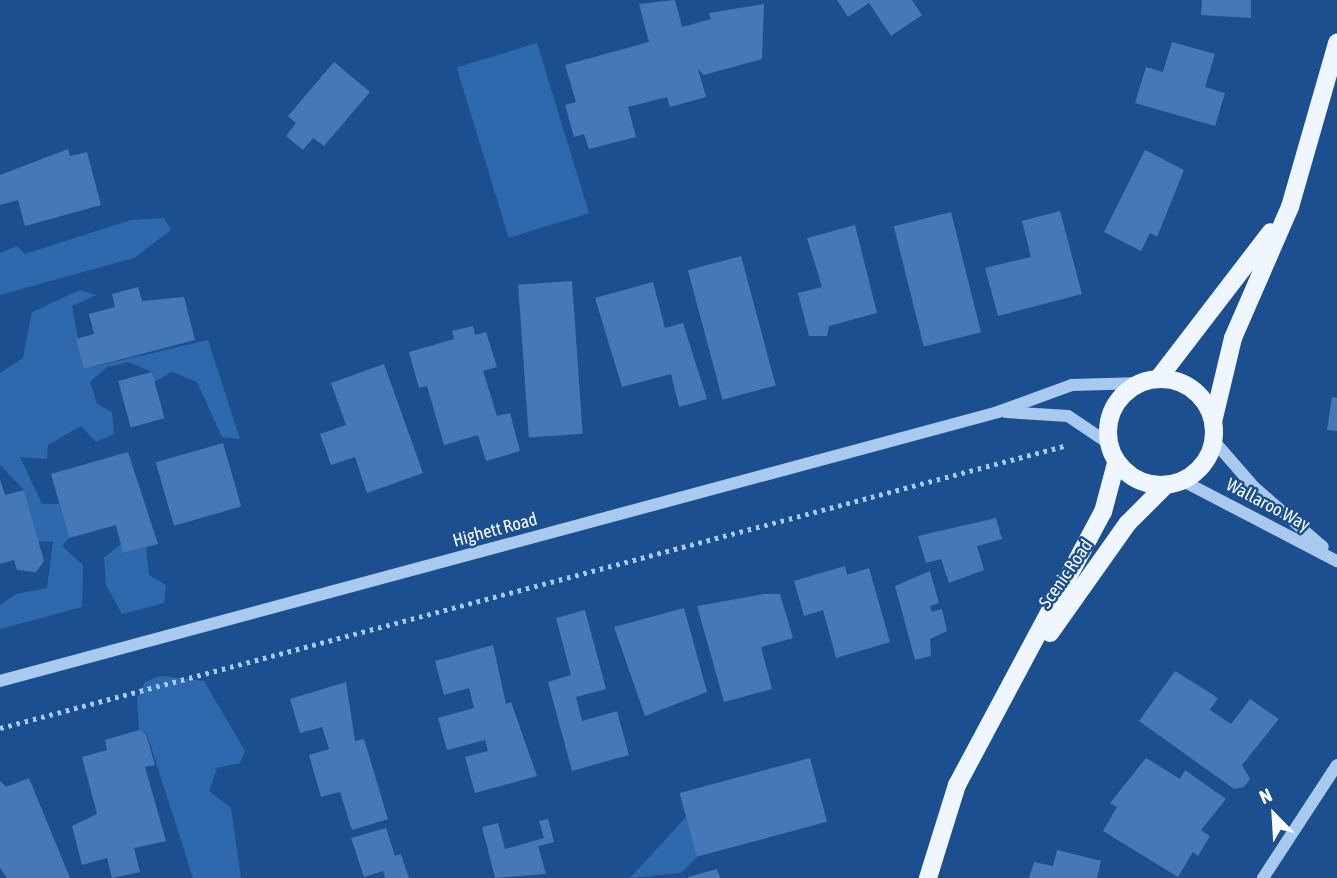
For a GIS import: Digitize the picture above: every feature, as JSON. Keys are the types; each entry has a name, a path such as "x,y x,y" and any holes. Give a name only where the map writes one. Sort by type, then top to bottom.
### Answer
{"main road":[{"path":"1290,207 1149,381 1113,407 1108,443 1116,463 1130,476 1165,486 1183,481 1208,458 1234,338 1290,207 1335,73 1337,43"},
{"path":"1149,381 1194,390 1213,431"},
{"name":"Scenic Road","path":"928,878 957,785 1103,513 1116,463"},
{"name":"Scenic Road","path":"1008,693 1128,523 1165,486"}],"street":[{"name":"Highett Road","path":"0,681 998,412 1072,386 1149,381"},
{"name":"Highett Road","path":"998,412 1068,416 1108,443"},
{"name":"Wallaroo Way","path":"1213,431 1254,487 1337,560"},
{"name":"Wallaroo Way","path":"1183,481 1337,560"},
{"path":"1263,878 1337,765"}],"path":[{"path":"0,728 1066,447 1069,433"}],"shaded area":[{"path":"537,43 589,213 509,238 457,68"},
{"path":"164,218 171,230 134,258 0,295 0,253 17,246 25,254 131,220"},
{"path":"80,290 96,295 72,306 84,369 208,340 240,439 222,437 197,382 172,372 154,382 152,372 128,362 107,367 90,382 97,404 112,412 114,434 96,442 81,426 48,445 47,459 20,457 42,504 59,504 69,538 62,546 83,565 82,607 0,629 0,605 16,594 47,588 53,542 38,541 24,490 0,465 0,373 23,358 32,312"},
{"path":"121,544 124,553 146,547 149,575 166,585 164,603 122,614 106,585 104,558"},
{"path":"160,676 204,681 245,751 240,763 217,768 209,791 231,808 241,878 193,878 147,734 139,730 137,699 145,682"},
{"path":"686,817 697,857 681,873 630,878"}],"building":[{"path":"675,0 682,27 711,19 709,13 764,4 762,59 704,75 698,69 706,97 670,107 667,97 628,107 636,137 589,149 584,134 574,137 565,105 576,102 565,65 649,42 639,4"},
{"path":"837,0 912,0 922,15 891,36 869,3 848,17"},
{"path":"1202,0 1251,0 1251,18 1201,15"},
{"path":"1172,42 1215,54 1205,87 1225,93 1215,126 1135,103 1146,67 1163,72"},
{"path":"334,62 370,92 324,146 313,138 303,150 286,136 296,123 288,116"},
{"path":"68,149 70,156 87,152 101,205 25,226 18,200 0,205 0,175"},
{"path":"1145,150 1184,170 1157,237 1150,233 1141,251 1104,232"},
{"path":"1060,211 1082,294 998,316 985,268 1031,257 1022,221"},
{"path":"951,212 981,332 924,347 894,226"},
{"path":"855,225 877,313 829,326 827,336 809,336 798,293 822,287 807,238"},
{"path":"741,256 776,385 723,400 688,270"},
{"path":"572,281 583,434 529,437 518,285"},
{"path":"653,282 665,328 683,323 707,399 679,407 671,374 622,387 595,298"},
{"path":"138,287 142,301 184,297 195,340 84,369 76,339 94,334 89,314 115,307 112,294"},
{"path":"473,326 475,335 486,332 497,367 483,371 497,416 510,413 520,451 486,461 478,435 444,445 427,386 419,388 409,352 454,339 452,331"},
{"path":"384,364 423,473 367,493 355,457 331,465 320,434 346,425 331,383"},
{"path":"152,372 164,418 131,427 118,381"},
{"path":"1332,397 1337,398 1337,431 1327,430"},
{"path":"223,443 241,506 174,526 156,462"},
{"path":"128,452 158,544 123,553 116,525 69,538 51,474"},
{"path":"0,479 5,495 24,490 44,561 36,572 17,570 14,560 0,564"},
{"path":"996,518 1002,539 977,546 984,570 949,583 941,559 926,563 918,536"},
{"path":"845,566 847,575 869,568 890,642 836,658 823,610 804,616 794,581"},
{"path":"930,571 939,603 930,606 932,612 942,609 947,631 930,639 931,656 915,660 895,586"},
{"path":"764,594 780,594 793,638 761,647 772,689 724,702 697,606"},
{"path":"684,608 707,692 645,716 614,627"},
{"path":"585,610 606,689 576,697 582,721 617,711 629,755 572,771 548,682 571,675 556,618"},
{"path":"493,645 506,704 511,702 537,776 475,793 465,757 488,751 485,740 447,750 438,718 474,708 469,688 444,695 435,661"},
{"path":"1175,671 1218,698 1210,710 1231,724 1250,699 1279,719 1242,765 1250,779 1244,787 1234,789 1139,721"},
{"path":"346,682 355,741 364,739 388,819 352,830 340,792 321,797 309,755 329,749 322,727 300,733 290,699"},
{"path":"139,730 146,734 155,765 145,767 166,841 134,848 140,872 112,878 107,858 82,865 72,826 97,814 82,757 107,750 105,740"},
{"path":"810,758 827,822 697,857 680,793"},
{"path":"1146,758 1180,779 1185,770 1226,799 1201,830 1210,836 1198,856 1193,852 1178,877 1103,831 1117,807 1110,803"},
{"path":"29,778 70,878 7,878 0,868 0,781 6,787"},
{"path":"548,819 554,842 538,846 546,874 495,878 482,827 498,823 505,849 544,838 539,821"},
{"path":"386,828 395,856 401,854 409,878 385,878 383,871 364,877 351,838"},
{"path":"1057,850 1101,861 1097,878 1029,878 1034,862 1053,866"},
{"path":"717,869 720,878 688,878 688,877"}]}
